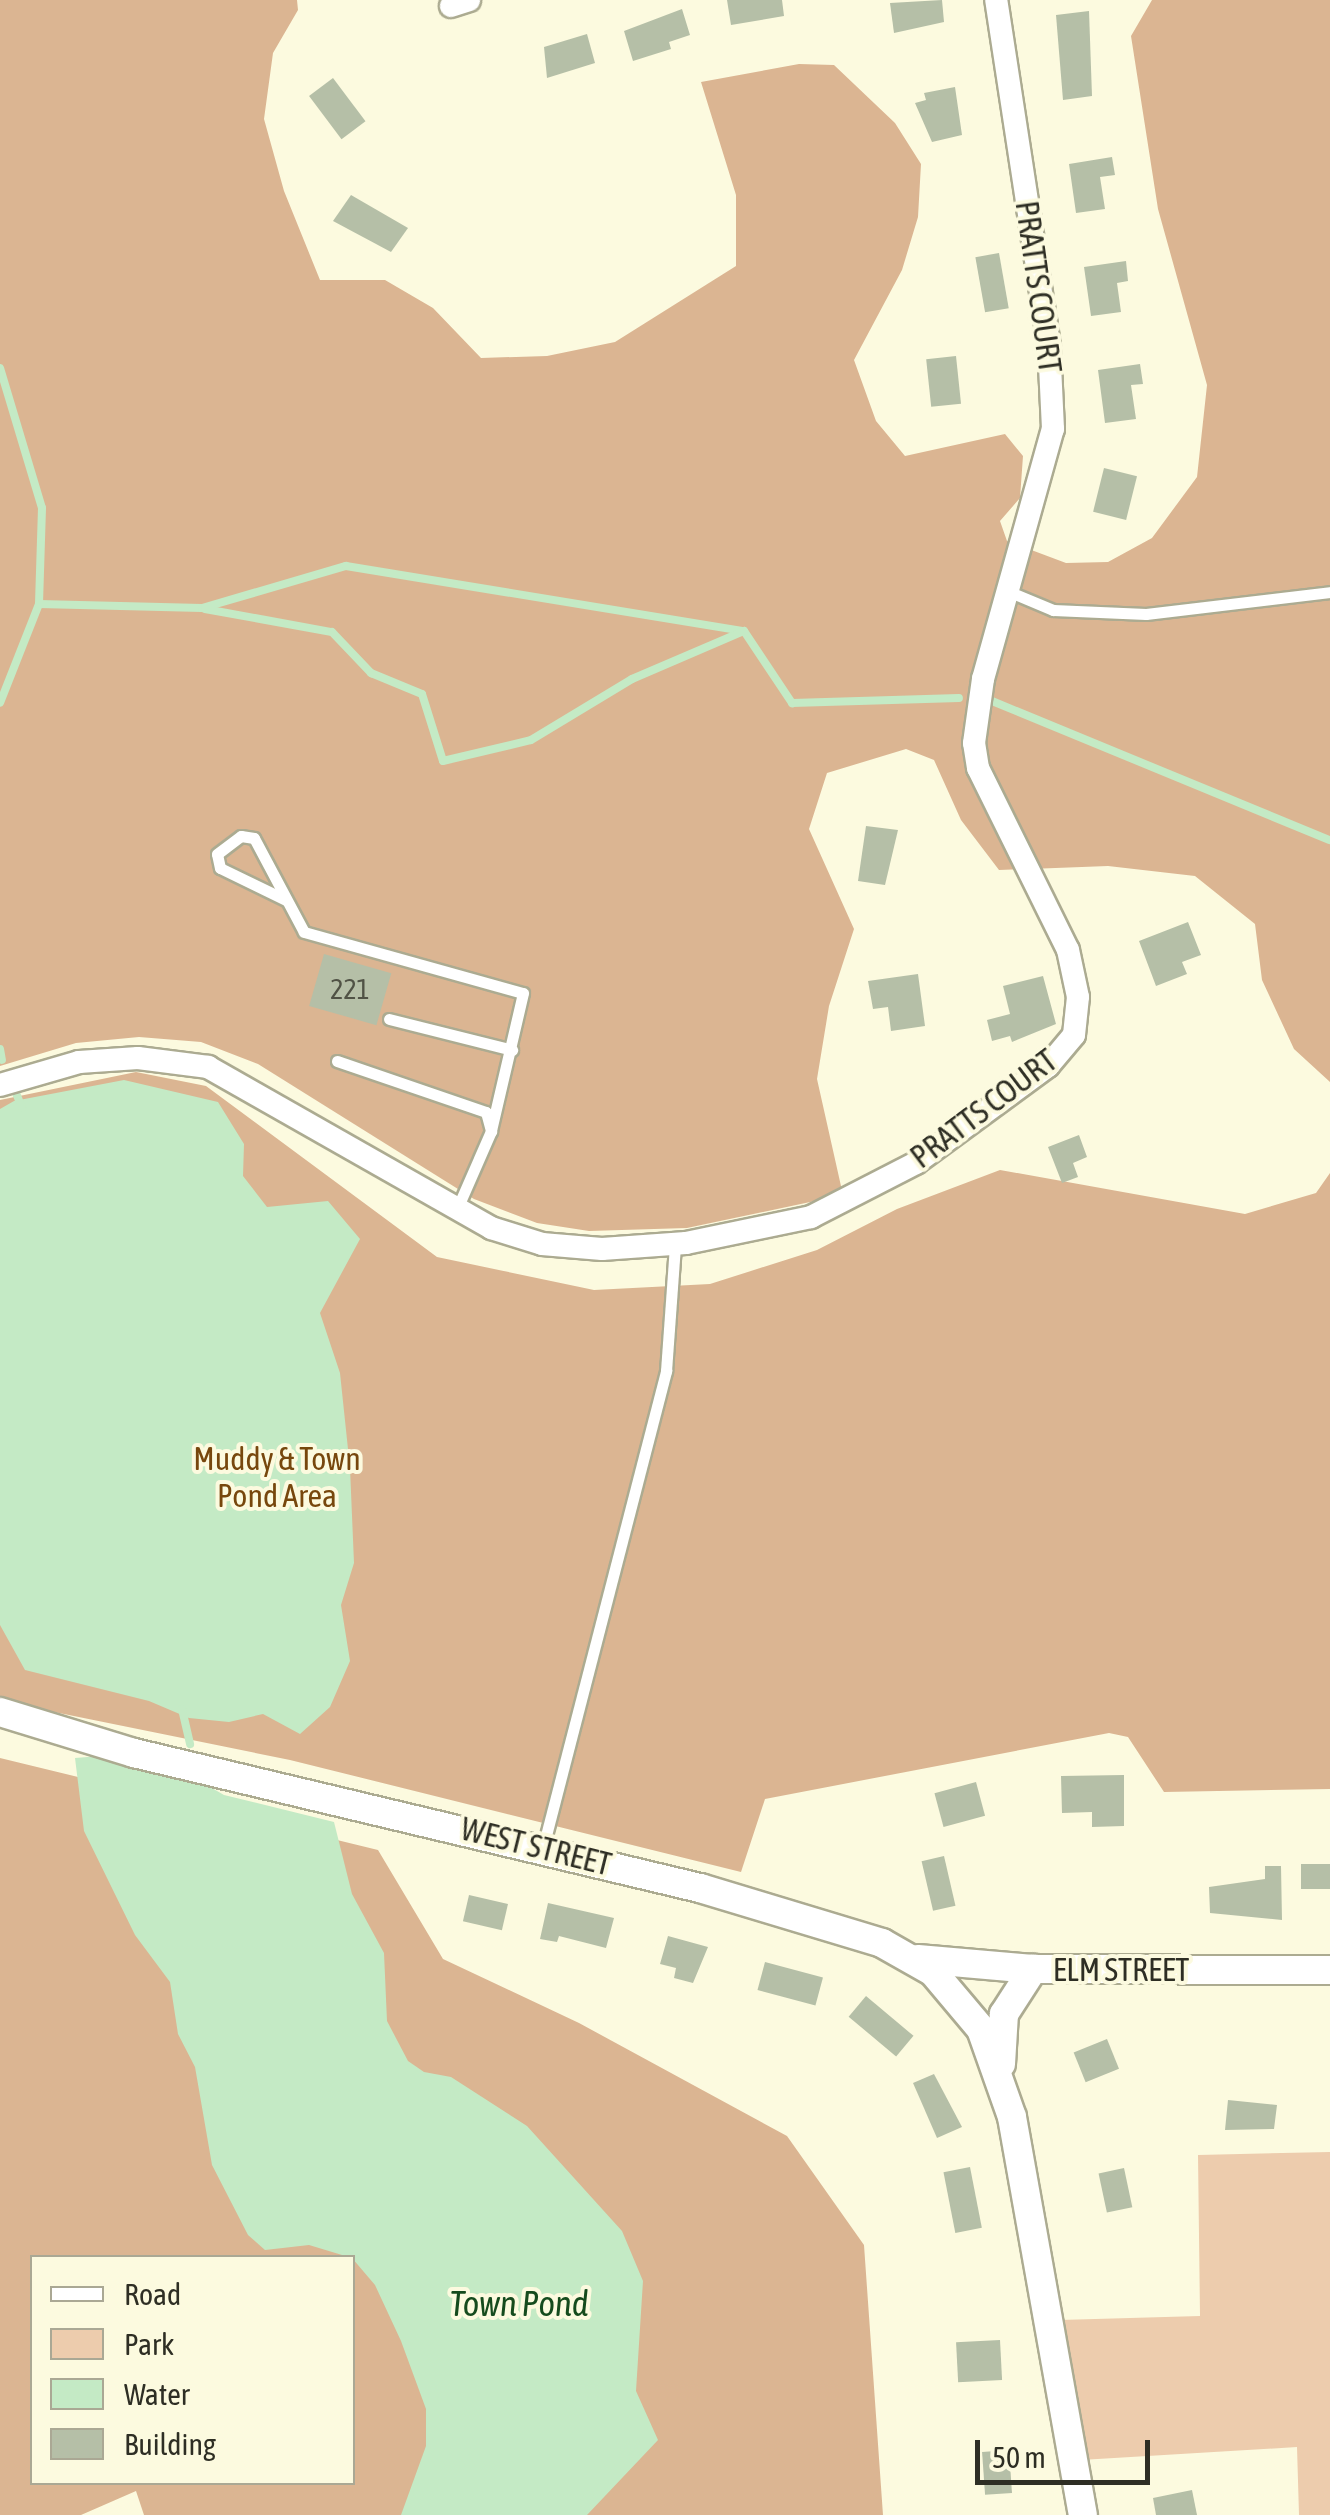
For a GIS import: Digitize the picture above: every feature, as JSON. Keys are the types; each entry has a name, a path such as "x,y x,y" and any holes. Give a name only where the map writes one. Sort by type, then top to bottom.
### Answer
{"street":[{"name":"PRATTS COURT","path":"0,1084 79,1062 138,1058 208,1067 456,1211 542,1244 675,1244 784,1226 868,1194 1048,1066 1074,1034 1078,997 1068,950 1000,816 974,743 982,679 1048,460 1052,388 996,0"},
{"name":"WEST STREET","path":"0,1712 134,1753 543,1847 772,1909 912,1958 971,2013 1002,2085 1021,2152 1083,2515"},
{"name":"ELM STREET","path":"912,1958 1033,1969 1330,1970"},
{"name":"WEST STREET","path":"1002,2085 1004,2014 1033,1969"}],"lane":[{"path":"1010,592 1053,610 1146,614 1330,592"},
{"path":"286,900 220,868 217,854 241,836 254,838 304,932 522,993 491,1132 456,1211"},
{"path":"388,1019 512,1050"},
{"path":"338,1061 481,1106 491,1132"},
{"path":"543,1847 666,1370 675,1244"}],"green space":[{"path":"0,0 297,0 298,10 273,53 264,119 284,191 320,280 385,280 433,308 481,358 547,356 615,342 736,266 736,195 701,82 799,64 834,65 895,123 921,164 918,217 902,270 854,360 876,421 905,456 1005,434 1023,456 1020,498 1000,521 1007,541 1066,563 1108,562 1152,538 1197,477 1207,385 1158,209 1131,36 1152,0 1330,0 1330,1082 1294,1049 1262,980 1255,924 1195,876 1108,866 999,870 961,820 934,760 906,749 827,773 809,829 854,929 829,1006 817,1079 843,1195 687,1228 589,1231 537,1223 474,1199 258,1064 201,1042 139,1037 76,1043 0,1066"},
{"name":"Muddy & Town Pond Area","path":"136,1072 206,1086 437,1257 594,1290 710,1284 817,1250 897,1209 1000,1170 1245,1214 1316,1193 1330,1173 1330,1789 1164,1792 1128,1737 1109,1733 765,1799 741,1872 290,1760 0,1701 0,1100"},
{"path":"0,1758 378,1850 443,1959 579,2023 787,2136 864,2245 883,2515 144,2515 136,2491 81,2515 0,2515"},
{"path":"1330,2152 1330,2515 1299,2515 1297,2447 1081,2460 1060,2320 1200,2316 1198,2155"}],"water":[{"path":"124,1080 218,1102 244,1144 243,1176 267,1207 328,1201 360,1239 320,1313 340,1373 350,1468 354,1563 341,1605 350,1661 330,1707 300,1734 263,1714 229,1722 189,1718 149,1701 25,1670 0,1625 0,1109 14,1101"},
{"name":"Town Pond","path":"100,1756 184,1772 224,1795 334,1822 352,1894 384,1953 387,2021 408,2061 424,2072 451,2077 527,2126 622,2231 643,2281 636,2391 658,2440 587,2515 401,2515 426,2446 426,2409 401,2341 375,2285 355,2262 355,2255 309,2245 265,2250 248,2235 212,2165 195,2067 178,2034 170,1982 135,1935 84,1831 75,1758"}],"building":[{"path":"727,0 782,0 784,16 731,25"},
{"path":"942,0 944,22 894,33 890,3"},
{"path":"682,9 690,35 669,42 671,49 633,61 624,31"},
{"path":"1089,11 1092,96 1063,100 1056,15"},
{"path":"587,34 595,63 547,78 544,47"},
{"path":"333,78 365,121 342,139 309,96"},
{"path":"955,87 962,135 932,142 915,103 926,100 924,93"},
{"path":"1112,157 1115,175 1100,177 1105,209 1076,213 1069,164"},
{"path":"351,195 408,228 391,252 333,221"},
{"path":"999,253 1009,308 985,312 975,257"},
{"path":"1126,261 1128,281 1117,283 1121,312 1091,316 1084,267"},
{"path":"956,356 961,404 931,407 926,359"},
{"path":"1140,364 1143,384 1131,385 1136,419 1105,423 1098,370"},
{"path":"1104,468 1137,476 1126,520 1093,512"},
{"path":"866,826 898,830 885,885 858,881"},
{"path":"1188,922 1201,955 1182,962 1187,974 1156,986 1139,941"},
{"path":"324,954 391,973 376,1025 309,1006"},
{"path":"918,974 925,1026 891,1031 888,1007 873,1009 868,981"},
{"path":"1043,976 1056,1024 1012,1042 1010,1036 992,1041 987,1020 1010,1014 1003,986"},
{"path":"1079,1135 1087,1157 1073,1163 1078,1177 1062,1183 1048,1147"},
{"path":"1124,1775 1124,1826 1092,1827 1092,1812 1062,1813 1061,1776"},
{"path":"976,1782 985,1816 944,1827 934,1793"},
{"path":"944,1856 955,1906 933,1911 922,1861"},
{"path":"1301,1864 1330,1864 1330,1889 1301,1889"},
{"path":"1265,1866 1281,1866 1282,1920 1210,1913 1209,1887 1265,1879"},
{"path":"469,1895 508,1904 502,1930 463,1921"},
{"path":"548,1903 614,1918 606,1948 559,1936 557,1942 540,1939"},
{"path":"668,1936 708,1947 693,1983 674,1978 676,1968 660,1964"},
{"path":"765,1962 823,1978 815,2006 757,1990"},
{"path":"866,1996 913,2036 896,2057 849,2017"},
{"path":"1107,2039 1119,2069 1086,2082 1074,2052"},
{"path":"934,2074 962,2127 937,2138 913,2083"},
{"path":"1228,2100 1277,2105 1274,2129 1225,2130"},
{"path":"970,2167 982,2228 955,2233 943,2172"},
{"path":"1124,2168 1132,2207 1107,2213 1099,2173"},
{"path":"1000,2340 1002,2380 958,2382 956,2342"},
{"path":"1009,2450 1012,2493 985,2495 982,2452"},
{"path":"1192,2490 1197,2515 1156,2515 1153,2498"}],"waterway":[{"path":"0,368 42,508 39,604 0,703"},
{"path":"39,604 202,608 346,566 744,631 792,703 959,698"},
{"path":"205,609 332,632 371,673 422,694 443,761 531,740 632,679 744,631"},
{"path":"992,701 1330,840"},
{"path":"0,1049 2,1060"},
{"path":"16,1093 22,1108"},
{"path":"182,1709 190,1744"}]}
